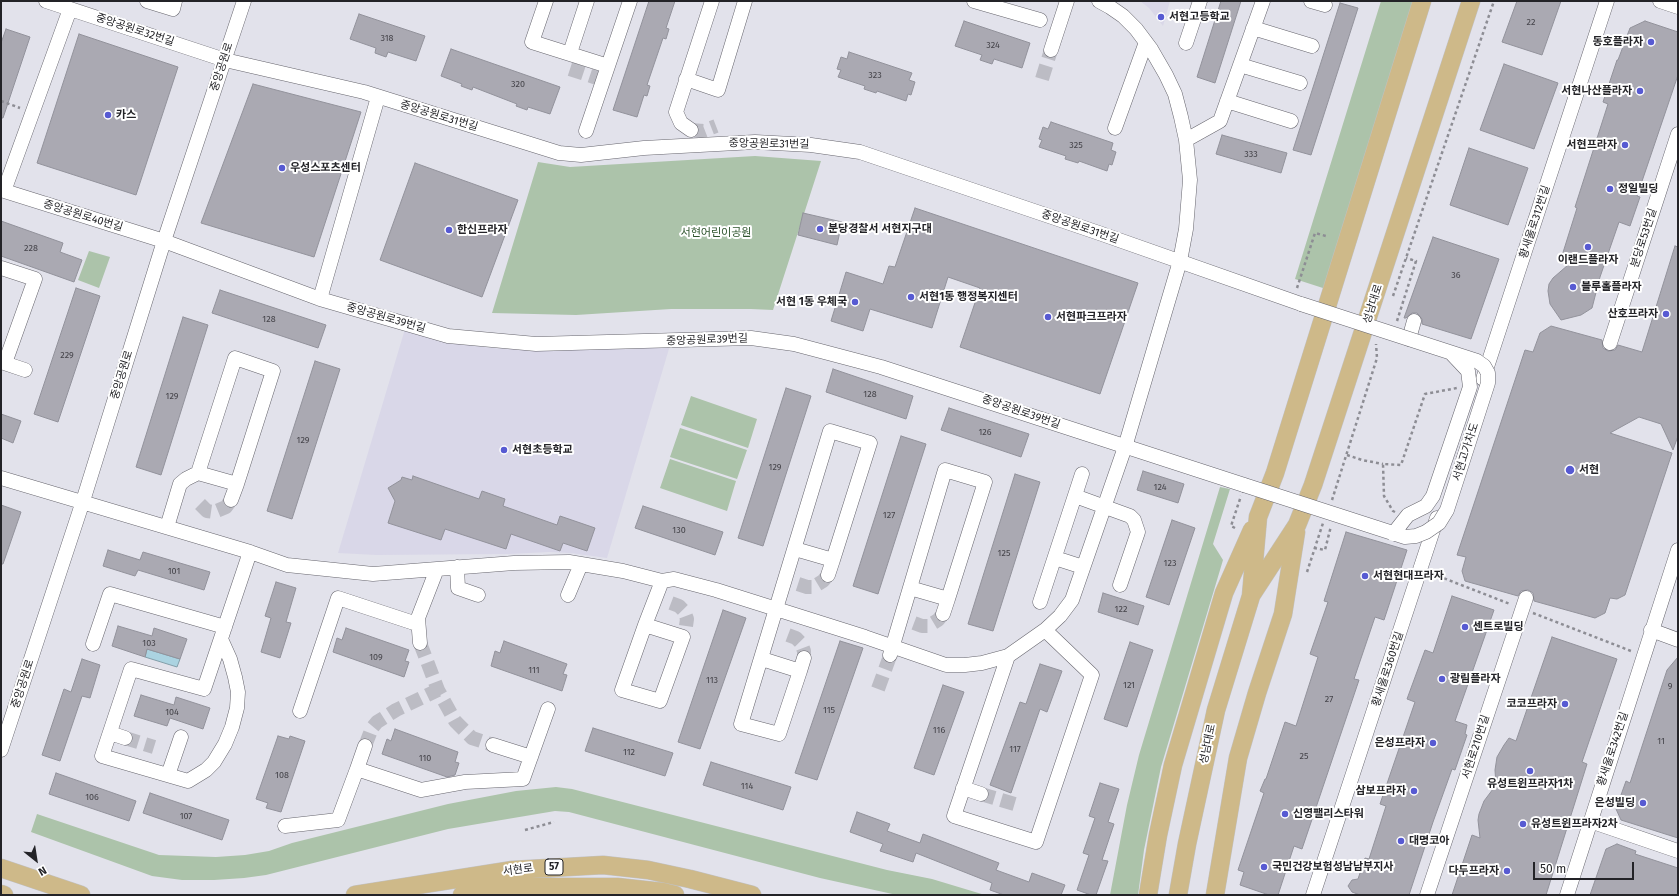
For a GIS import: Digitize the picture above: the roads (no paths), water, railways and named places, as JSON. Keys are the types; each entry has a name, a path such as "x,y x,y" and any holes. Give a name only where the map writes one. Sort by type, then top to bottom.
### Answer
{"main road":[{"name":"성남대로","path":"1178,895 1187,844 1216,710 1251,596 1258,517 1275,473 1422,1"},
{"name":"성남대로","path":"1251,596 1297,525 1313,484 1471,1"},
{"path":"1148,895 1158,835 1177,751 1224,593 1258,517"},
{"path":"1215,895 1238,758 1257,693 1283,614 1297,525"},
{"name":"서현로","path":"355,895 513,870 603,865 655,872 752,895"},
{"path":"1,868 81,895"},
{"name":"서현로","path":"462,895 523,887 616,887 663,892 675,895"}],"street":[{"name":"중앙공원로32번길","path":"46,1 225,60"},
{"path":"148,1 173,10 176,1"},
{"name":"중앙공원로","path":"1,750 83,501 164,241 244,1"},
{"path":"546,1 532,42 608,66"},
{"path":"570,53 587,1"},
{"path":"586,131 600,79 608,66 630,1"},
{"path":"691,130 681,123 676,112 712,1"},
{"path":"686,79 718,90 745,1"},
{"path":"974,1 1011,6 1040,20"},
{"path":"1051,50 1067,1"},
{"path":"1,478 83,501 288,565 374,574 534,562 581,564 623,570 662,581 674,579 777,609 892,651 946,665 982,664 1008,656 1046,630 1060,616 1072,600 1126,447 1180,261 1186,229 1190,180 1186,140 1175,94 1166,75 1146,42 1136,29 1110,6 1099,1"},
{"path":"1186,43 1200,1"},
{"path":"1186,140 1220,121 1262,1"},
{"path":"1311,1 1325,5"},
{"name":"황새울로312번길","path":"1462,443 1607,1"},
{"path":"1660,1 1678,7"},
{"path":"3,191 70,9"},
{"path":"1253,28 1312,46"},
{"path":"1116,128 1146,42"},
{"name":"중앙공원로31번길","path":"225,60 378,97 559,153 581,155 652,148 755,142 811,145 860,152 1180,261 1298,297"},
{"path":"1240,65 1300,82"},
{"path":"320,299 378,97"},
{"path":"1227,102 1290,121"},
{"name":"분당로53번길","path":"1610,343 1678,134"},
{"name":"중앙공원로40번길","path":"3,191 164,241"},
{"name":"중앙공원로39번길","path":"164,241 320,299 448,336 536,344 751,338 794,344 888,369 977,397 1126,447 1242,490"},
{"path":"1,268 34,279 3,362 25,370"},
{"name":"서현고가차도","path":"1242,490 1393,534 1405,537 1416,536 1434,527 1445,516 1488,383 1488,373 1481,363 1409,339 1298,297"},
{"path":"1409,339 1414,321"},
{"path":"1393,534 1408,515 1426,506 1433,496 1470,387 1468,371 1450,352"},
{"path":"167,527 180,484 198,473 235,358 273,371 231,500"},
{"path":"762,659 802,664 779,734 741,724 762,659 830,431 870,443 828,575"},
{"name":"황새울로360번길","path":"1313,895 1462,443"},
{"path":"892,651 945,470 985,482 943,614"},
{"path":"198,473 237,484"},
{"path":"1040,602 1082,474"},
{"path":"1075,496 1130,516 1134,520 1138,532 1120,585"},
{"path":"795,549 833,560"},
{"name":"황새울로342번길","path":"1567,895 1651,630 1678,550"},
{"path":"223,633 238,692 230,733 214,762 199,775 188,781 102,756 131,669 204,689 250,552"},
{"path":"1055,558 1083,567"},
{"path":"568,595 581,564"},
{"path":"457,567 458,588 478,595"},
{"path":"420,643 417,624 418,618 437,569"},
{"path":"645,625 685,631 660,701 622,690 645,625 662,581"},
{"path":"910,588 948,599"},
{"path":"93,644 110,594 223,633"},
{"path":"300,711 338,598 417,624"},
{"name":"서현로210번길","path":"1426,895 1526,598"},
{"path":"1008,656 954,816 1036,842 1092,675 1046,630"},
{"path":"1651,630 1678,640"},
{"path":"357,769 421,790 465,782 523,779 548,709"},
{"path":"110,733 125,738"},
{"path":"168,775 181,737"},
{"path":"493,745 531,757"},
{"path":"285,826 338,820 365,746"},
{"path":"963,788 982,794"},
{"path":"1590,821 1678,850"}],"water":[{"path":"147,649 180,659 177,667 145,657"}],"tunnel":[{"path":"1042,79 1051,50"},
{"path":"570,69 597,78"},
{"path":"691,130 703,131 716,126"},
{"path":"200,504 207,511 214,512 226,507 231,500"},
{"path":"798,584 813,587 823,581 828,575"},
{"path":"671,603 679,606 684,611 687,619 686,626"},
{"path":"914,623 922,626 928,626 938,620 943,614"},
{"path":"788,635 796,638 801,643 804,651 804,658"},
{"path":"420,643 438,690 455,721 472,738 493,745"},
{"path":"878,689 890,656"},
{"path":"365,746 372,728 377,722 396,710 438,690"},
{"path":"125,738 154,747"},
{"path":"981,794 1018,805"}],"place":[{"name":"서현고등학교","path":"1161,17"},
{"name":"동호플라자","path":"1651,42"},
{"name":"서현나산플라자","path":"1640,91"},
{"name":"카스","path":"108,115"},
{"name":"서현프라자","path":"1625,145"},
{"name":"우성스포츠센터","path":"282,168"},
{"name":"정일빌딩","path":"1610,189"},
{"name":"분당경찰서 서현지구대","path":"820,229"},
{"name":"한신프라자","path":"449,230"},
{"name":"이랜드플라자","path":"1588,247"},
{"name":"블루홀플라자","path":"1573,287"},
{"name":"서현1동 행정복지센터","path":"911,297"},
{"name":"서현 1동 우체국","path":"855,302"},
{"name":"산호프라자","path":"1666,314"},
{"name":"서현파크프라자","path":"1048,317"},
{"name":"서현초등학교","path":"504,450"},
{"name":"서현","path":"1570,470"},
{"name":"서현현대프라자","path":"1365,576"},
{"name":"센트로빌딩","path":"1465,627"},
{"name":"광림플라자","path":"1442,679"},
{"name":"코코프라자","path":"1565,704"},
{"name":"은성프라자","path":"1433,743"},
{"name":"유성트윈프라자1차","path":"1530,771"},
{"name":"삼보프라자","path":"1414,791"},
{"name":"은성빌딩","path":"1643,803"},
{"name":"신영팰리스타워","path":"1285,814"},
{"name":"유성트윈프라자2차","path":"1523,824"},
{"name":"대명코아","path":"1401,841"},
{"name":"국민건강보험성남남부지사","path":"1264,867"},
{"name":"다두프라자","path":"1507,871"}],"park label":[{"name":"서현어린이공원","path":"716,233"}]}
